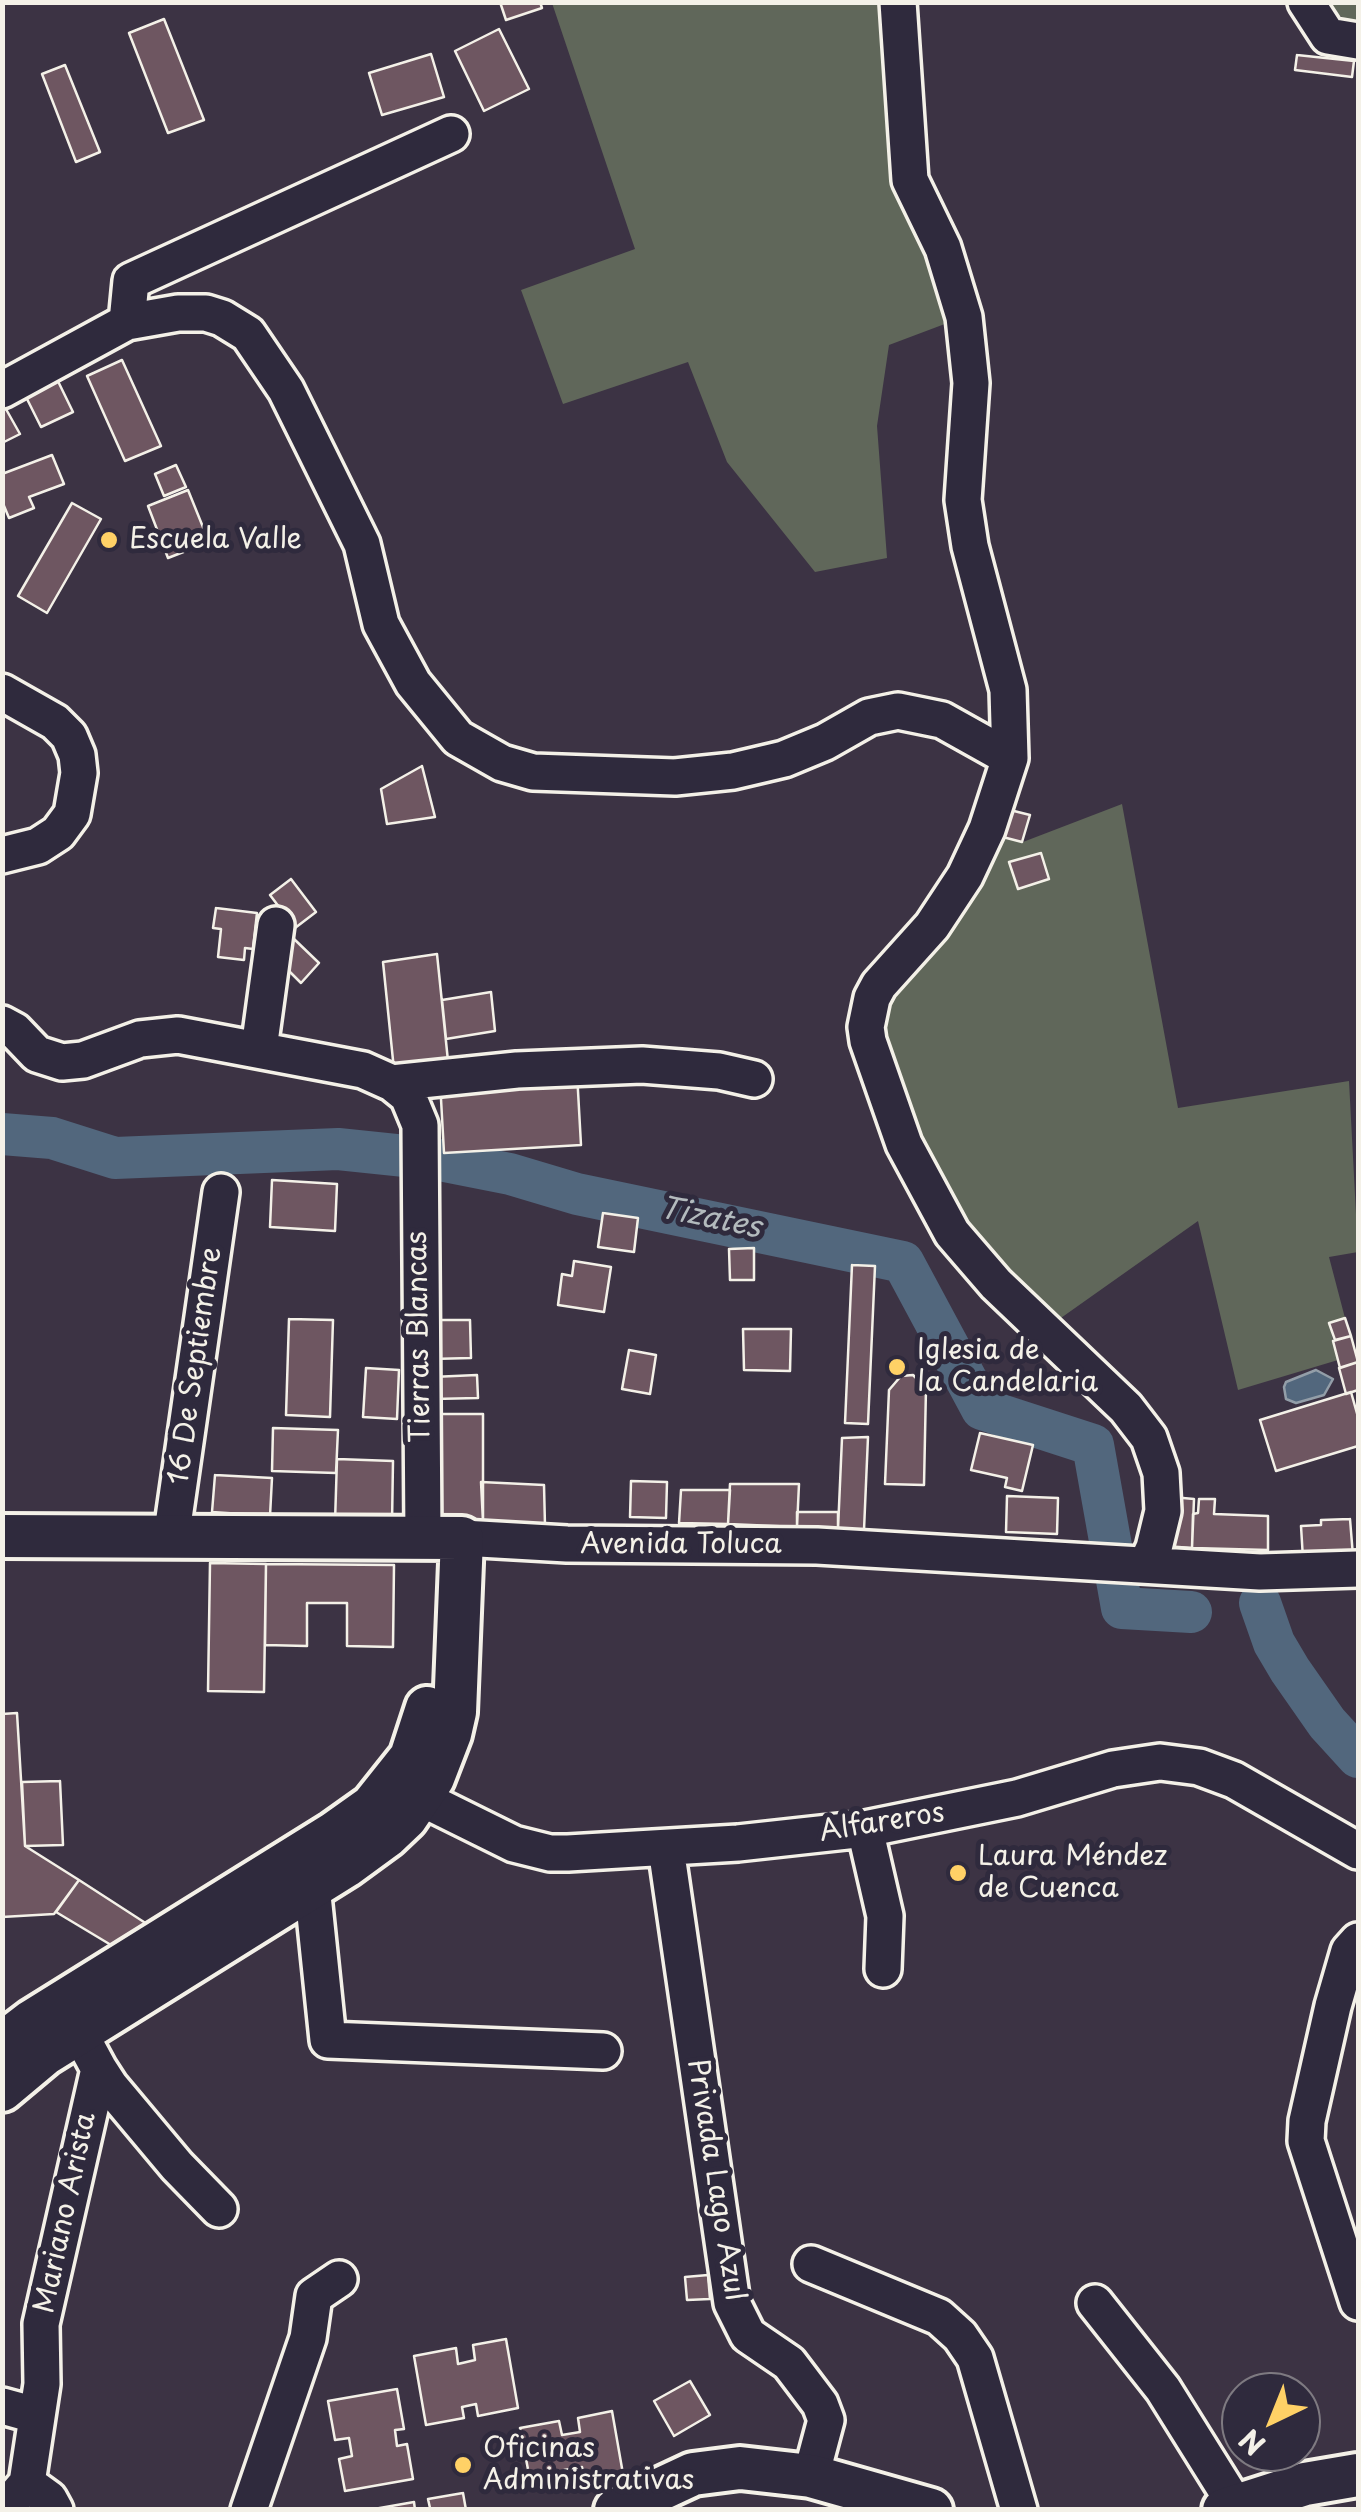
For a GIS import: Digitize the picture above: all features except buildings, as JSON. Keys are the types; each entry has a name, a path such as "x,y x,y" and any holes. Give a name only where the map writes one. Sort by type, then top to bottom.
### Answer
{"main road":[{"name":"Avenida Toluca","path":"2,1536 440,1538"},
{"path":"9,2068 32,2021 372,1806 409,1789 443,1757 455,1712 440,1538"},
{"path":"9,2068 89,2051 312,1886 387,1836 409,1789"},
{"path":"616,2510 669,2482 717,2469 740,2468 811,2476 930,2510"},
{"path":"1310,2503 1358,2475"},
{"path":"675,2510 704,2498 743,2493 786,2496 843,2510"},
{"path":"1230,2508 1358,2500"}],"street":[{"path":"898,2 910,180 943,248 964,317 972,383 963,500 970,546 1008,690 1010,758 987,829 965,876 932,926 878,985 866,1027 868,1042 904,1144 952,1233 1008,1296 1126,1408 1148,1438 1164,1492 1160,1529 1125,1564"},
{"path":"1306,2 1328,36 1358,41"},
{"path":"127,322 131,281 452,134"},
{"path":"2,390 127,322 178,312 206,313 237,325 258,344 286,390 362,544 381,624 413,683 458,738 502,764 533,772 676,776 733,772 804,752 869,717 898,711 942,720 1010,758"},
{"path":"2,692 56,722 74,746 79,774 72,814 58,833 38,846 2,855"},
{"path":"260,1049 276,925"},
{"path":"2,1024 15,1031 36,1054 62,1062 84,1060 140,1040 178,1035 364,1070 392,1083 516,1070 642,1065 754,1079"},
{"name":"Tierras Blancas","path":"392,1083 414,1104 419,1136 418,1175 440,1538"},
{"name":"16 De Septiembre","path":"171,1539 221,1192"},
{"name":"Avenida Toluca","path":"440,1538 567,1544 817,1546 1260,1572 1358,1569"},
{"name":"Alfareros","path":"409,1789 532,1850 568,1853 865,1830 1017,1798 1112,1768 1160,1762 1199,1767 1234,1780 1358,1851"},
{"path":"865,1830 885,1916 883,1969"},
{"name":"Privada Lago Azul","path":"666,1848 732,2303 748,2336 789,2364 820,2404 826,2420 811,2476"},
{"path":"312,1886 328,2040 604,2051"},
{"path":"1358,1942 1349,1951 1333,2006 1306,2141 1358,2302"},
{"path":"89,2051 177,2166 219,2209"},
{"name":"Mariano Arista","path":"14,2495 19,2410 42,2384 41,2324 89,2051"},
{"path":"811,2264 939,2318 960,2336 976,2358 1019,2510"},
{"path":"249,2510 308,2338 314,2296 339,2278"},
{"path":"1094,2303 1163,2389 1230,2508"},
{"path":"14,2495 49,2498 56,2510"}],"green space":[{"path":"552,3 891,3 904,182 958,319 889,345 877,426 887,558 815,572 727,462 688,362 563,404 521,290 635,249"},
{"path":"1316,3 1358,3 1358,23 1349,21"},
{"path":"1122,804 1178,1108 1349,1081 1358,1252 1329,1257 1345,1318 1329,1323 1338,1360 1238,1390 1198,1221 1051,1325 945,1207 875,1016 995,835 1023,842"}],"water":[{"path":"1316,1370 1333,1379 1324,1395 1296,1403 1286,1399 1286,1382"}],"waterway":[{"name":"Tizates","path":"2,1134 52,1138 115,1158 338,1149 434,1159 510,1174 577,1194 903,1262 982,1409 1093,1445 1122,1608 1191,1612"},
{"name":"Tizates","path":"1260,1603 1274,1643 1290,1670 1327,1723 1358,1757"}],"place":[{"name":"Escuela Valle","path":"109,540"},
{"name":"Iglesia de la Candelaria","path":"897,1367"},
{"name":"Laura Méndez de Cuenca","path":"958,1873"},
{"name":"Oficinas Administrativas","path":"463,2465"}]}
